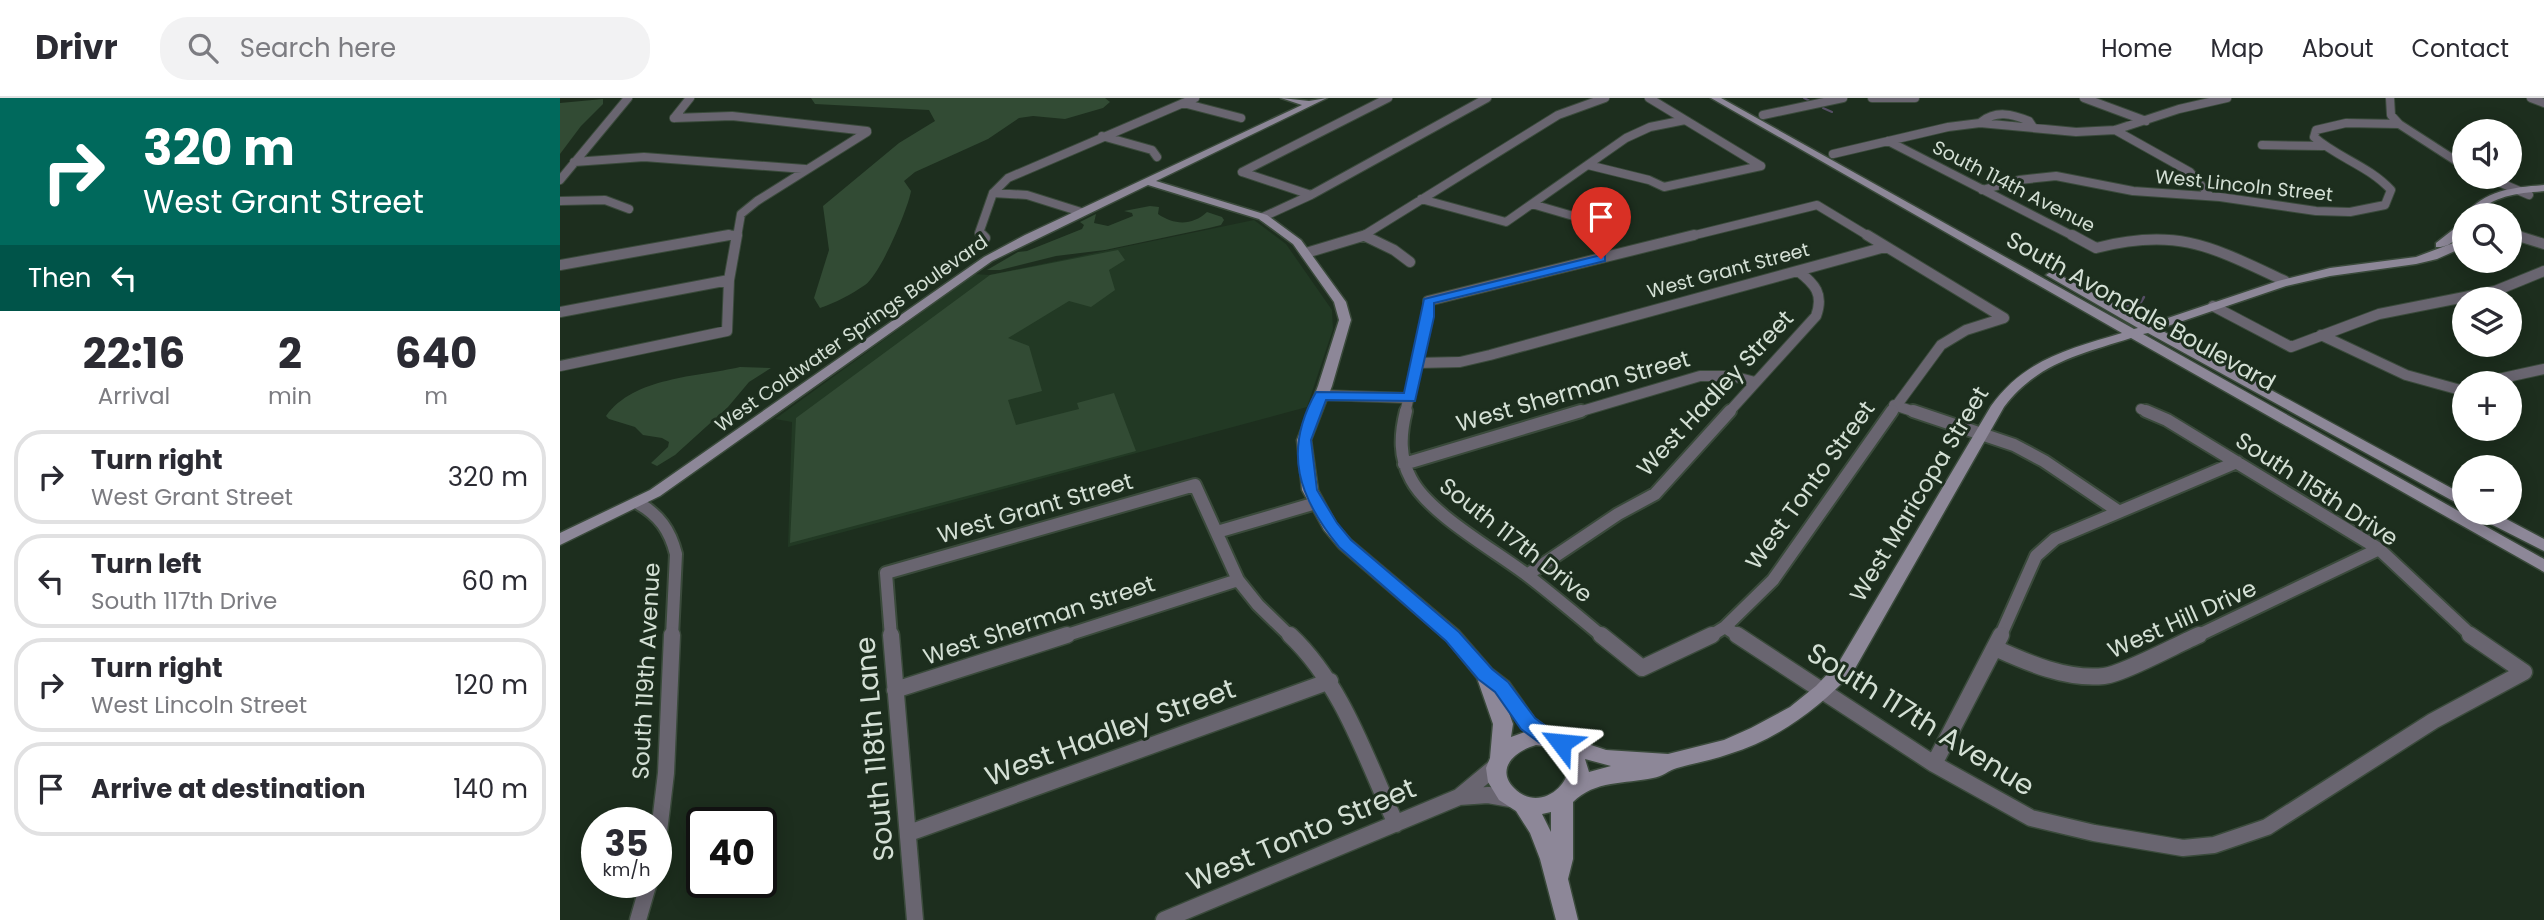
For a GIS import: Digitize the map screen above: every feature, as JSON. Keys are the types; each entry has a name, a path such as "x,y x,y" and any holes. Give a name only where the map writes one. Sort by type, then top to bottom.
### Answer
{"street":[{"path":"560,180 628,98"},
{"path":"690,98 674,118 732,116 867,132"},
{"path":"985,239 979,233 993,193 1008,178 1195,98"},
{"path":"1285,98 1310,104"},
{"name":"West Coldwater Springs Boulevard","path":"560,540 638,503 689,471 988,259 1080,212 1323,98"},
{"path":"1311,195 1242,172 1388,98"},
{"path":"1263,217 1311,195 1487,98"},
{"path":"1572,98 1586,104"},
{"path":"1306,253 1365,236 1558,115 1605,98"},
{"path":"1649,98 1761,166"},
{"name":"South Avondale Boulevard","path":"1715,98 2142,331 2452,496"},
{"name":"South Avondale Boulevard","path":"1731,98 2142,331 2544,566"},
{"path":"1751,118 1843,98"},
{"path":"1872,98 1915,98"},
{"path":"2084,98 2146,121"},
{"path":"1833,154 1948,127 1980,123 2076,132 2115,130 2179,109 2227,98"},
{"path":"2390,98 2391,115 2399,124 2452,158"},
{"path":"2531,98 2544,103"},
{"path":"1183,103 1241,118"},
{"path":"1422,199 1506,222 1639,131 1685,120"},
{"path":"2323,146 2314,137 2316,130 2332,123 2349,121 2399,124"},
{"path":"2115,130 2190,172 2210,195"},
{"path":"560,366 727,331 729,280 741,214 805,169 867,132"},
{"path":"1102,136 1152,150 1157,157"},
{"name":"South 114th Avenue","path":"1888,141 2096,248 2133,239 2164,237 2191,241 2221,251 2286,281"},
{"path":"2262,145 2323,146"},
{"name":"West Lincoln Street","path":"1982,190 2031,176 2048,176 2083,179 2121,190 2210,195 2291,210 2325,213 2367,211 2385,205 2392,190 2382,179 2364,165 2323,146"},
{"path":"574,162 644,157 805,169"},
{"path":"1587,165 1649,180 1664,187 1761,166"},
{"path":"1147,181 1263,217 1285,232 1306,253 1340,302 1345,316 1304,440 1307,477 1316,503 1345,544 1453,636 1485,674 1502,687 1528,724 1570,750 1579,769 1559,819 1564,864 1557,878"},
{"path":"2515,189 2524,193"},
{"path":"2483,203 2487,200 2544,191"},
{"path":"993,193 1027,195 1080,212"},
{"path":"2499,203 2524,193"},
{"path":"560,201 611,201 629,209"},
{"path":"1532,204 1587,220"},
{"name":"South 117th Drive","path":"1642,668 1527,575 1430,503 1412,482 1404,464 1400,436 1428,317 1428,301 1817,205 1885,247"},
{"path":"560,265 737,234"},
{"name":"West Maricopa Street","path":"2286,281 2288,276 2314,268 2417,253 2452,235"},
{"path":"1365,236 1394,250 1410,262"},
{"path":"2522,238 2544,244"},
{"name":"West Grant Street","path":"1417,363 1460,362 1490,355 1885,247"},
{"name":"West Tonto Street","path":"1642,668 1697,644 1725,626 1773,580 1894,405 1943,342 2004,318 1885,247"},
{"name":"West Maricopa Street","path":"1568,794 1601,776 1654,770 1668,762 1727,747 1758,734 1797,712 1823,691 1846,667 2011,389 2031,372 2286,281 2346,269 2417,260 2452,248"},
{"name":"West Hadley Street","path":"1527,575 1618,514 1655,494 1816,316 1822,305 1815,284 1798,271"},
{"path":"2213,306 2291,347 2406,306 2471,297 2526,282 2544,271"},
{"path":"560,312 729,280"},
{"path":"2321,335 2406,375 2452,388"},
{"path":"2522,373 2544,369"},
{"name":"West Sherman Street","path":"1404,464 1700,376 1732,376 1755,382"},
{"path":"1321,395 1410,398"},
{"path":"1894,405 1984,433 2044,461 2118,511"},
{"name":"South 115th Drive","path":"2141,409 2167,420 2379,549 2469,634 2524,673"},
{"path":"1934,764 1995,648 2036,556 2056,539 2237,462"},
{"path":"1195,485 1238,580 1258,606 1312,656 1330,681 1396,824"},
{"name":"West Grant Street","path":"886,573 1195,485"},
{"name":"South 119th Avenue","path":"638,503 651,510 668,528 676,554 666,773 662,807"},
{"path":"1217,532 1316,503"},
{"path":"2505,525 2544,546"},
{"name":"West Hill Drive","path":"1995,648 2056,673 2082,677 2107,676 2272,602 2379,549"},
{"name":"South 118th Lane","path":"886,573 915,920"},
{"name":"West Sherman Street","path":"895,690 1238,580"},
{"name":"South 117th Avenue","path":"1725,626 1934,764 2031,818 2140,842 2183,848 2214,845 2267,827 2433,721 2524,673"},
{"path":"1485,674 1503,724 1496,779 1501,790 1517,801 1541,831 1557,878 1567,920"},
{"name":"West Hadley Street","path":"909,832 1330,681"},
{"path":"1497,762 1514,743 1524,738 1554,740"},
{"name":"West Maricopa Street","path":"1554,740 1606,758 1668,762"},
{"name":"West Tonto Street","path":"1164,920 1459,797 1479,783 1497,762"},
{"path":"1517,801 1537,806 1568,794"},
{"name":"West Tonto Street","path":"1459,797 1488,795 1517,801"},
{"path":"638,920 644,898"}],"shaded area":[{"path":"811,98 1105,98 1110,102 1103,108 1065,119 1033,116 1019,118 988,139 915,172 904,181 911,191 909,200 878,269 865,285 820,308 814,298 829,250 823,206 899,143 935,121 929,110 815,104"},
{"path":"603,99 603,104 581,126 560,154 560,103"},
{"path":"1159,207 1158,214 1177,222 1195,220 1207,212 1224,220 1221,225 1105,250 1056,256 1000,270 987,270 1018,252 1027,251 1082,229 1084,225 1080,222 1096,214 1094,223 1108,226 1133,216 1132,213 1124,211"},
{"path":"1254,220 1286,244 1332,310 1333,329 1307,407 788,547 792,422 775,419 975,274 989,275"},
{"path":"1118,250 1125,260 1109,270 1115,290 1091,307 1069,301 1008,338 1029,346 1042,391 1008,400 1016,425 1079,409 1077,403 1114,393 1136,451 790,543 796,418 990,275"},
{"path":"740,367 771,368 749,382 728,407 675,455 657,466 651,463 668,447 669,442 643,435 635,427 606,416 618,403 649,386"}],"waterway":[{"path":"1804,98 1810,101"},
{"path":"1823,108 1832,112"},
{"path":"2126,307 2141,302 2144,297"}],"route":[{"path":"1561,743 1528,724 1502,687 1485,674 1453,636 1345,544 1330,526 1310,490 1304,440 1321,395 1410,398 1428,317 1428,301 1601,259"}]}
